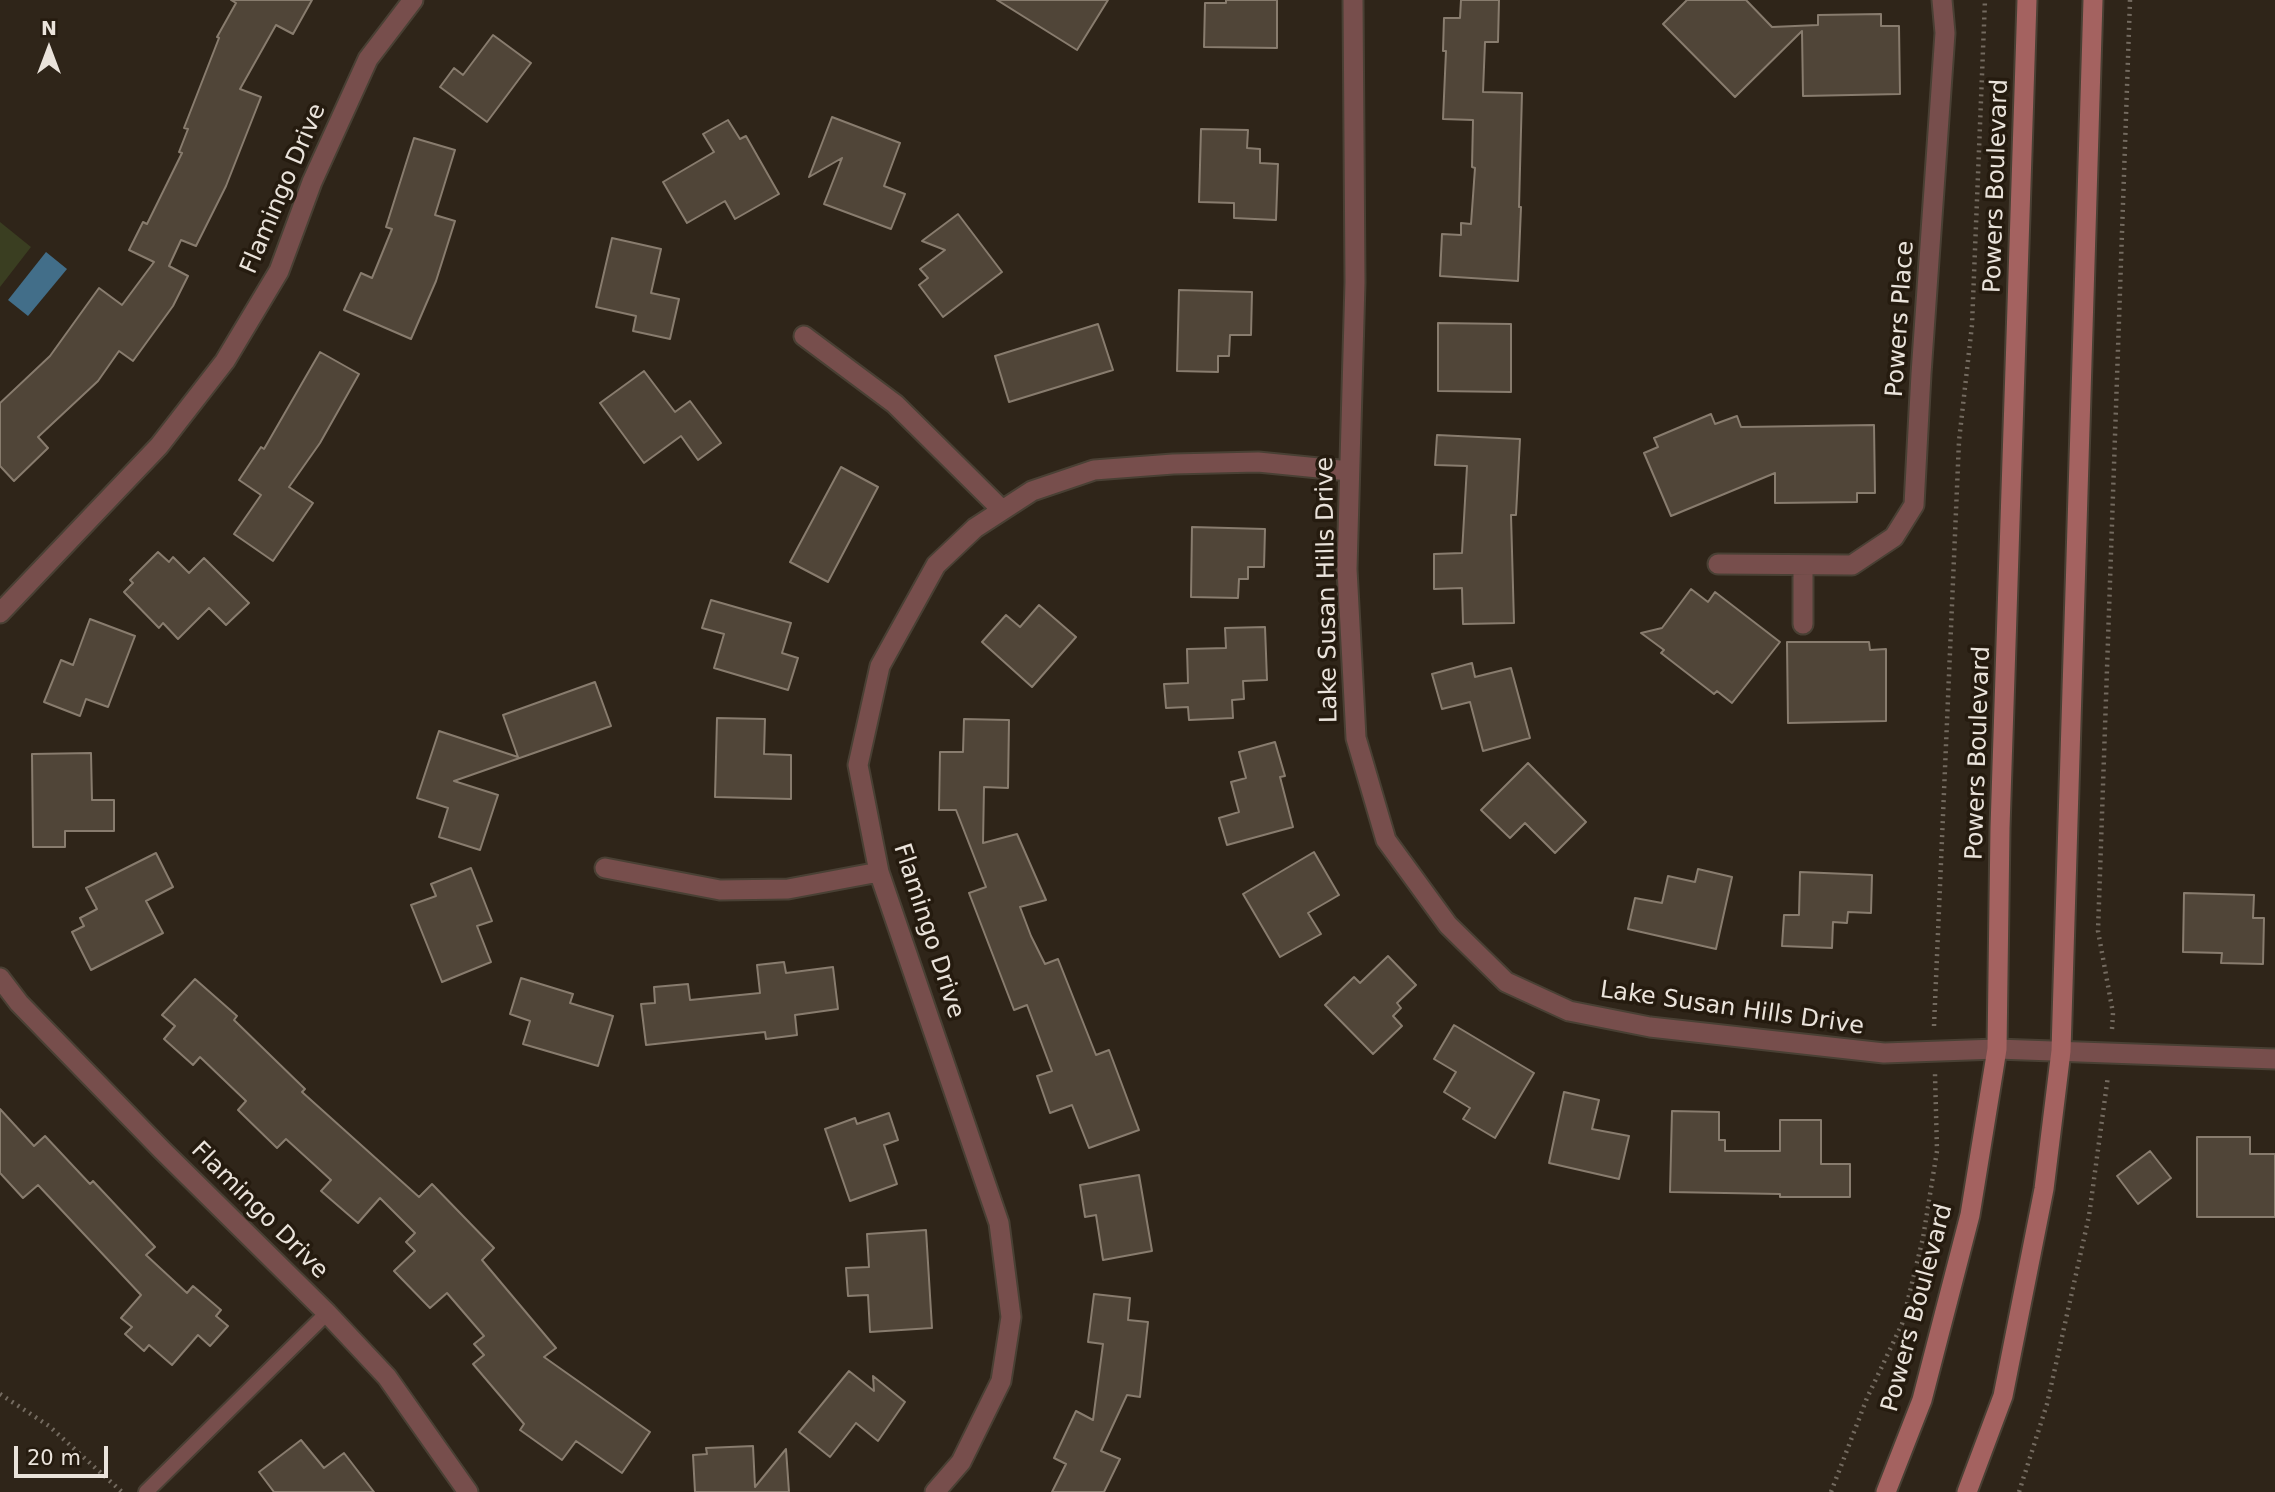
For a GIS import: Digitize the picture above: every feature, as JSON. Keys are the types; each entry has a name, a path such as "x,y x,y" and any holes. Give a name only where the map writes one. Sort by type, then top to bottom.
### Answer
{"main road":[{"name":"Powers Boulevard","path":"1886,1492 1922,1400 1970,1215 1997,1049 2000,828 2027,0"},
{"path":"1967,1492 2003,1396 2043,1189 2061,1051 2093,0"}],"street":[{"name":"Flamingo Drive","path":"0,613 159,446 225,361 279,271 312,181 368,59 413,0"},
{"name":"Lake Susan Hills Drive","path":"1353,0 1355,282 1347,569 1356,738 1386,840 1448,925 1506,982 1569,1011 1650,1027 1884,1053 1997,1049 2275,1059"},
{"name":"Powers Place","path":"1718,564 1852,565 1894,537 1914,505 1945,33 1942,0"},
{"path":"804,336 894,404 1002,510"},
{"name":"Flamingo Drive","path":"935,1492 961,1462 1001,1381 1011,1317 999,1223 879,872 858,765 880,666 936,565 975,528 1032,491 1094,470 1173,464 1258,462 1349,471"},
{"path":"1802,565 1802,624"},
{"path":"605,868 720,890 788,889 879,872"},
{"name":"Flamingo Drive","path":"0,978 19,1003 162,1150 327,1313 387,1377 468,1492"}],"lane":[{"path":"146,1492 327,1313"}],"path":[{"path":"1831,1492 1867,1398 1902,1324 1923,1238 1937,1151 1934,1051 1936,940 1959,441 1972,325 1985,0"},
{"path":"2019,1492 2047,1404 2089,1216 2111,1053 2113,1013 2098,932 2130,0"},
{"path":"0,1394 49,1426 122,1492"}],"green space":[{"path":"0,222 31,247 0,287"}],"water":[{"path":"46,252 67,269 28,316 8,300"}],"building":[{"path":"231,0 312,0 293,34 276,25 240,89 261,97 226,186 196,246 181,240 169,266 188,276 173,306 133,361 119,351 98,381 38,437 48,448 14,481 0,466 0,403 50,356 99,288 122,305 154,262 129,250 143,222 147,224 182,153 179,152 188,129 184,128 219,38 217,37 236,3"},
{"path":"997,0 1108,0 1077,50"},
{"path":"1226,0 1277,0 1277,48 1204,47 1205,3 1226,3"},
{"path":"1461,0 1499,0 1498,42 1485,42 1483,92 1522,93 1518,281 1440,276 1442,234 1461,235 1461,223 1471,224 1475,168 1472,167 1473,120 1443,119 1446,51 1443,51 1444,18 1460,18"},
{"path":"1687,0 1746,0 1772,27 1818,25 1818,15 1881,14 1881,26 1899,26 1900,94 1803,96 1802,31 1735,97 1663,24"},
{"path":"493,35 531,63 487,122 440,87 454,68 463,75"},
{"path":"832,117 900,143 884,186 905,194 891,229 824,204 842,158 809,177"},
{"path":"728,120 740,139 746,136 779,194 735,219 725,201 687,223 663,182 714,152 703,134"},
{"path":"1201,129 1248,130 1247,148 1260,149 1260,163 1278,164 1276,220 1234,218 1234,203 1199,202"},
{"path":"414,138 455,150 435,215 455,221 436,281 411,339 344,310 361,273 372,278 392,229 386,227"},
{"path":"958,214 1002,272 943,317 919,285 928,278 920,269 945,250 922,241"},
{"path":"612,238 661,249 651,293 679,299 670,339 633,331 636,316 596,307"},
{"path":"1179,290 1252,292 1251,335 1230,335 1229,356 1218,356 1218,372 1177,371"},
{"path":"1438,323 1511,324 1511,392 1438,391"},
{"path":"1098,324 1113,370 1009,402 995,356"},
{"path":"320,352 359,374 320,443 289,487 313,503 273,561 234,534 261,495 239,480 261,447 264,449"},
{"path":"644,371 675,412 690,401 721,443 698,460 681,436 644,463 600,403"},
{"path":"1711,414 1715,424 1737,416 1741,427 1874,425 1875,493 1857,493 1857,502 1775,503 1775,473 1671,516 1644,453 1658,447 1654,438"},
{"path":"1437,435 1520,439 1516,515 1511,515 1514,623 1463,624 1462,588 1434,589 1434,554 1462,553 1467,466 1435,465"},
{"path":"841,467 878,487 828,582 790,562"},
{"path":"1192,527 1265,529 1264,567 1248,567 1248,579 1239,579 1238,598 1191,597"},
{"path":"158,552 169,562 173,557 189,573 204,558 249,603 226,625 209,608 178,639 163,623 159,628 124,592 133,583 130,580"},
{"path":"1691,589 1708,602 1715,592 1780,642 1732,703 1717,691 1714,694 1661,653 1664,650 1641,633 1662,628"},
{"path":"711,600 791,623 782,653 798,658 788,690 714,668 724,634 702,628"},
{"path":"1039,605 1076,637 1032,687 982,642 1006,615 1020,627"},
{"path":"90,619 135,636 108,707 86,699 80,716 44,702 61,660 73,665"},
{"path":"1265,627 1267,680 1243,681 1244,699 1232,700 1233,718 1189,720 1188,707 1166,708 1164,684 1188,683 1187,649 1226,648 1225,628"},
{"path":"1787,642 1869,642 1870,650 1886,649 1886,721 1788,723"},
{"path":"1472,663 1475,677 1511,668 1530,738 1483,751 1470,702 1442,709 1432,674"},
{"path":"595,682 611,726 454,781 498,795 480,850 439,837 448,808 417,798 439,731 518,757 503,715"},
{"path":"717,718 765,719 764,754 791,755 791,799 715,797"},
{"path":"964,719 1009,720 1008,788 984,787 983,843 1017,834 1046,900 1020,907 1031,936 1045,964 1058,959 1096,1055 1109,1050 1139,1130 1089,1148 1072,1105 1050,1113 1037,1076 1052,1071 1027,1005 1014,1010 969,893 986,887 956,810 939,810 940,752 963,752"},
{"path":"1275,742 1285,776 1280,777 1293,827 1227,845 1219,818 1239,812 1231,782 1246,778 1239,752"},
{"path":"91,753 92,800 114,800 114,831 65,831 65,847 33,847 32,754"},
{"path":"1528,763 1586,822 1555,853 1525,823 1510,838 1481,810"},
{"path":"1314,852 1339,895 1308,913 1321,934 1280,957 1243,894"},
{"path":"156,853 173,887 146,901 163,933 91,970 72,932 84,926 80,918 97,909 86,888"},
{"path":"471,868 492,921 477,926 491,962 442,982 411,905 436,896 431,884"},
{"path":"1698,869 1732,877 1716,949 1628,929 1635,898 1662,903 1668,876 1695,882"},
{"path":"1800,872 1872,875 1871,913 1848,912 1847,923 1833,922 1832,948 1782,946 1784,915 1799,915"},
{"path":"2184,893 2254,895 2253,918 2264,918 2263,964 2221,963 2222,953 2183,952"},
{"path":"1388,956 1416,985 1397,1003 1401,1008 1393,1016 1402,1026 1373,1054 1325,1005 1354,977 1360,983"},
{"path":"784,962 786,973 833,967 838,1009 795,1015 797,1035 766,1039 765,1032 646,1045 641,1004 655,1003 654,987 688,984 690,1000 760,993 757,965"},
{"path":"521,978 573,994 570,1003 613,1016 598,1066 523,1044 530,1021 510,1014"},
{"path":"195,979 237,1016 234,1020 305,1089 302,1092 419,1197 432,1184 494,1248 482,1260 556,1348 544,1357 650,1432 622,1473 576,1441 562,1460 520,1430 524,1424 473,1364 484,1355 474,1344 484,1336 447,1293 430,1308 394,1271 415,1251 406,1242 415,1233 380,1198 358,1223 321,1191 331,1180 286,1139 277,1148 238,1110 246,1101 200,1057 193,1065 164,1039 175,1026 162,1015"},
{"path":"1454,1025 1534,1073 1495,1138 1463,1119 1470,1108 1444,1092 1456,1072 1434,1059"},
{"path":"1564,1092 1599,1100 1592,1129 1629,1136 1619,1179 1549,1163"},
{"path":"0,1109 34,1146 45,1136 90,1184 93,1181 155,1247 146,1255 187,1293 193,1286 221,1310 216,1316 228,1326 210,1346 198,1335 172,1365 149,1345 144,1351 125,1334 132,1327 121,1318 141,1295 38,1185 23,1198 0,1173"},
{"path":"1672,1111 1719,1112 1719,1140 1725,1140 1725,1151 1780,1151 1780,1120 1821,1120 1821,1164 1850,1164 1850,1197 1670,1192"},
{"path":"889,1113 898,1140 884,1145 897,1184 850,1201 825,1129 855,1118 857,1124"},
{"path":"2197,1137 2250,1137 2250,1154 2275,1154 2275,1217 2197,1217"},
{"path":"2150,1151 2171,1178 2138,1204 2117,1176"},
{"path":"1139,1175 1152,1251 1103,1260 1096,1215 1085,1217 1080,1185"},
{"path":"926,1230 932,1328 870,1332 868,1295 848,1296 846,1268 869,1267 867,1234"},
{"path":"1094,1294 1130,1298 1128,1320 1148,1322 1140,1397 1127,1395 1101,1451 1120,1459 1104,1492 1052,1492 1066,1464 1054,1458 1076,1411 1093,1420 1103,1344 1088,1342"},
{"path":"849,1371 874,1391 873,1376 905,1402 878,1441 856,1423 830,1457 799,1432"},
{"path":"301,1440 324,1468 344,1453 374,1492 274,1492 259,1472"},
{"path":"753,1446 755,1487 786,1449 789,1492 695,1492 693,1455 707,1454 706,1448"}]}
